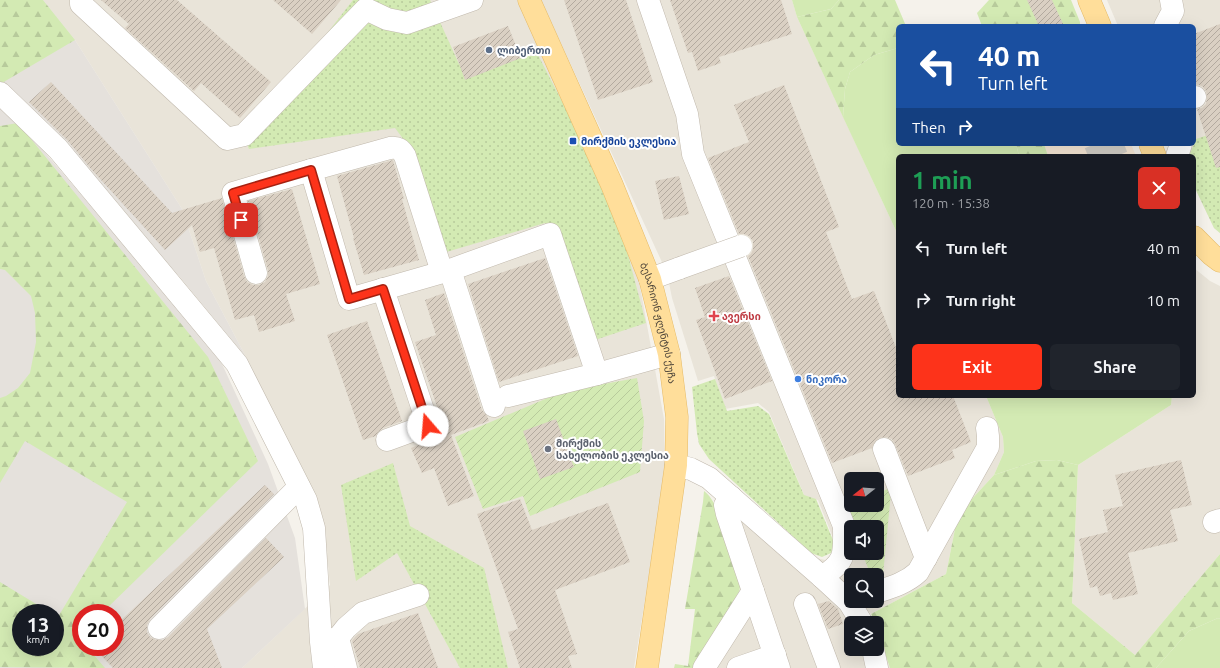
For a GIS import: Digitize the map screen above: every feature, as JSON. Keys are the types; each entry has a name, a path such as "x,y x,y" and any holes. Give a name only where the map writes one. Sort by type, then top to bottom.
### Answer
{"main road":[{"name":"ბესარიონ ჟღენტის ქუჩა","path":"529,0 612,185 650,279 669,354 676,417 676,465 647,668"},
{"path":"1089,0 1099,24"},
{"path":"1196,239 1212,256 1220,261"}],"street":[{"path":"81,0 81,4 227,139 244,135 361,4 387,19 407,23 472,0"},
{"path":"648,0 687,114 693,154 844,526 844,553 834,569 822,577"},
{"path":"1167,24 1173,11 1171,0"},
{"path":"0,93 58,149 237,364 306,500 314,528 329,640 324,668"},
{"path":"256,273 233,193 390,148 396,148 402,150 405,156 446,271 501,401 669,354"},
{"path":"311,170 349,299 446,271 550,234 597,374"},
{"path":"650,279 741,246"},
{"path":"383,289 428,426 387,440"},
{"path":"884,590 910,579 918,572 988,448 987,428"},
{"path":"884,449 926,558"},
{"path":"676,465 691,469 709,478 844,596"},
{"path":"158,628 299,487"},
{"path":"731,497 726,506 727,514 777,662 738,668"},
{"path":"704,668 753,591"},
{"path":"329,640 363,613 418,595"},
{"path":"805,604 829,668"},
{"path":"329,640 346,668"},
{"path":"874,656 877,668"}],"shaded area":[{"path":"0,0 43,0 75,40 182,209 206,281 246,357 179,276 29,112 29,134 217,353 268,464 295,538 305,609 242,668 0,668"},
{"path":"43,0 521,0 639,281 664,419 665,476 634,668 242,668 330,585 325,537 246,357 206,281 182,209 75,40"},
{"path":"541,0 792,0 797,17 896,231 896,398 987,398 1003,437 1004,452 994,475 958,514 946,574 884,607 884,568 880,568 881,560 884,560 884,532 889,488 884,490 884,472 844,472 844,512 846,520 844,520 844,560 865,560 868,568 844,568 844,586 812,557 825,560 834,556 837,548 818,500 805,497 769,412 758,403 725,409 714,376 698,381 672,298 667,273"},
{"path":"1107,0 1220,0 1220,233 1214,228 1196,190 1196,154 1179,154 1175,146 1196,146 1196,24 1117,24"},
{"path":"1045,146 1132,146 1135,154 1047,154"},
{"path":"1196,270 1210,281 1220,286 1220,554 1135,655 1072,603 1078,465 1171,405 1172,398 1196,398"},
{"path":"739,516 847,614 848,616 844,616 844,656 865,656 868,664 887,660 890,668 786,668"},
{"path":"741,582 771,668 693,668 739,592"},
{"path":"866,608 882,608 871,614"}],"green space":[{"path":"0,0 43,0 75,40 2,83 0,82"},
{"path":"353,0 430,0 459,64 538,55 614,202 646,323 589,342 545,223 443,253 407,144 395,128 249,149 243,136 276,99"},
{"path":"792,0 839,0 831,9 797,17"},
{"path":"839,0 895,0 905,24 896,24 896,49 874,55 850,72 845,89 843,117 797,17 831,9"},
{"path":"989,0 1071,0 1080,24 981,24 977,13"},
{"path":"896,49 896,146 1016,146 1018,154 896,154 896,231 843,117 845,89 850,72 874,55"},
{"path":"18,123 208,357 258,461 111,604 72,604 72,656 95,656 105,668 0,667 0,582 36,604 12,604 12,656 64,656 64,607 127,502 25,441 0,483 0,398 18,388 30,373 36,342 35,313 31,296 5,270 0,269 0,126"},
{"path":"1220,131 1220,233 1214,228 1196,190 1196,154 1190,154 1193,146 1196,146 1196,139"},
{"path":"1016,146 1045,146 1047,154 1018,154"},
{"path":"637,378 644,421 640,472 530,516 523,496 483,509 455,437 564,391"},
{"path":"715,379 727,411 758,406 769,414 804,495 816,499 835,545 831,553 822,557 811,553 709,459 699,444 692,387"},
{"path":"987,398 1172,398 1171,405 1078,465 1057,460 1036,461 994,475 1004,452 1003,437"},
{"path":"1057,460 1078,465 1072,603 1135,655 1220,554 1220,619 1218,618 1189,631 1156,668 890,668 884,650 884,616 872,616 871,614 946,574 958,514 994,475 1036,461"},
{"path":"393,463 410,526 484,568 508,668 460,668 397,553 356,581 341,485"},
{"path":"889,488 891,493 884,568 868,568 865,560 884,560 884,520 848,520 845,512 884,512 884,490"},
{"path":"704,491 716,507 722,519 741,582 739,592 693,668 674,668 675,664 688,666 695,609 685,609"},
{"path":"1218,618 1220,619 1220,668 1156,668 1189,631"}],"building":[{"path":"101,0 177,0 271,82 240,118 201,83 194,91 125,28 129,24"},
{"path":"273,0 341,0 312,34"},
{"path":"564,0 626,0 653,82 598,100"},
{"path":"670,0 781,0 792,34 719,57 721,63 698,71 692,52 688,53"},
{"path":"1027,0 1052,0 1063,24 1038,24"},
{"path":"1220,24 1220,167 1216,168 1197,109 1202,108 1206,104 1207,97 1206,91 1202,86 1196,84 1196,33"},
{"path":"508,26 521,58 465,80 453,47"},
{"path":"51,82 172,213 222,198 244,276 247,282 253,285 259,285 265,282 268,276 268,270 248,201 292,189 320,284 286,294 295,321 259,332 254,315 235,320 214,248 200,252 192,225 165,250 91,169 68,141 29,102"},
{"path":"784,85 839,227 826,232 852,299 874,291 896,348 896,398 954,398 971,442 952,450 955,458 908,476 895,444 892,439 886,437 879,438 875,441 872,448 832,463 748,256 751,254 753,249 753,241 749,236 739,234 708,158 749,142 734,105"},
{"path":"393,160 419,260 364,275 337,176"},
{"path":"679,176 689,214 664,220 655,181"},
{"path":"545,258 578,356 499,382 468,284"},
{"path":"729,276 772,381 725,399 696,320 705,317 695,288"},
{"path":"444,293 482,410 489,421 451,435 474,496 448,506 434,468 422,473 411,448 446,433 415,342 436,335 425,300"},
{"path":"367,321 402,421 383,428 376,436 363,440 327,335"},
{"name":"მირქმის სახელობის ეკლესია","path":"556,419 574,467 540,479 523,431"},
{"path":"1181,460 1192,505 1170,510 1178,541 1128,553 1138,594 1113,600 1111,593 1100,596 1097,586 1090,588 1079,539 1108,532 1103,510 1123,506 1115,475"},
{"path":"265,485 274,494 150,619 147,625 147,632 150,637 156,640 163,640 168,637 266,538 284,557 207,629 222,668 113,668 102,656 124,656 124,618"},
{"path":"520,499 532,530 608,503 630,562 555,590 577,654 568,656 572,668 520,668 508,632 518,629 477,514"},
{"path":"829,601 838,609 843,624 828,629 818,604"},
{"path":"418,613 438,668 360,668 352,641 358,634"}],"tunnel":[{"path":"1096,146 1099,154"},
{"path":"1113,146 1116,154"}],"place":[{"name":"ლიბერთი","path":"489,50"},
{"name":"მირქმის ეკლესია","path":"573,141"},
{"name":"ავერსი","path":"714,316"},
{"name":"ნიკორა","path":"798,379"},
{"name":"მირქმის სახელობის ეკლესია","path":"548,449"}],"route":[{"path":"241,220 233,193 311,170 349,299 383,289 428,426"}]}
